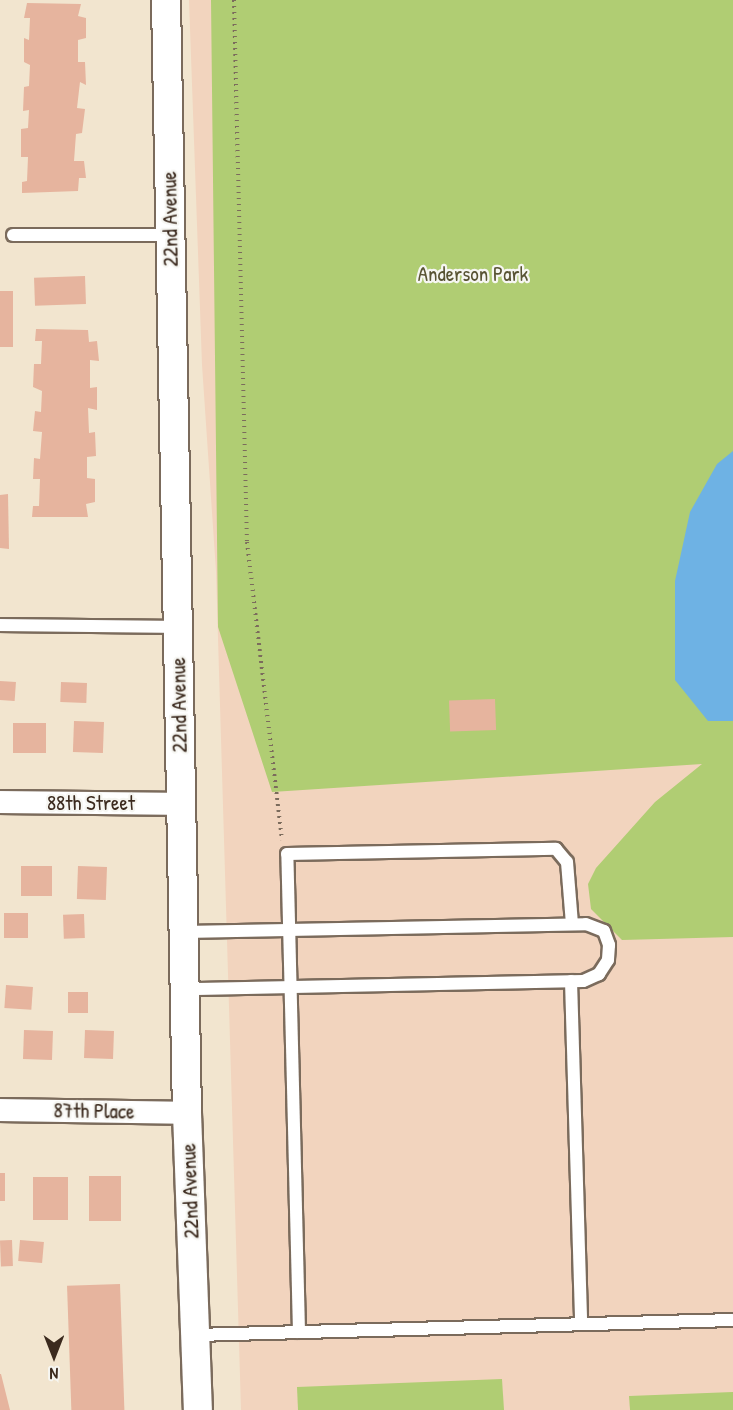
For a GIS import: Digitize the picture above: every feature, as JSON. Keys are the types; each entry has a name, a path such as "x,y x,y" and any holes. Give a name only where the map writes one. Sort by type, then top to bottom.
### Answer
{"street":[{"name":"22nd Avenue","path":"166,0 185,989 198,1410"},
{"name":"88th Street","path":"0,802 181,804"},
{"name":"87th Place","path":"0,1110 188,1113"}],"lane":[{"path":"13,235 170,235"},
{"path":"0,625 178,627"},
{"path":"299,1332 287,987 286,854 556,849 567,862 572,924"},
{"path":"184,932 572,924 604,931 609,945 608,960 599,974 571,981 185,989"},
{"path":"571,981 581,1324"},
{"path":"196,1335 733,1320"}],"path":[{"path":"234,0 247,542 277,825 286,854"}],"shaded area":[{"path":"189,0 733,0 733,1410 241,1410 216,571 202,365"}],"green space":[{"name":"Anderson Park","path":"211,0 733,0 733,937 622,940 591,909 588,884 596,868 655,802 702,764 272,792 218,627"},
{"path":"502,1379 504,1410 298,1410 297,1387"},
{"path":"733,1392 733,1410 630,1410 629,1396"}],"water":[{"path":"733,451 733,721 708,721 675,680 675,581 690,512 717,464"}],"building":[{"path":"27,3 81,4 78,16 86,18 86,38 78,40 78,62 85,62 86,85 80,82 77,108 85,109 82,133 76,134 74,161 84,161 86,178 79,178 78,191 22,193 22,182 27,181 28,157 21,157 21,129 28,128 29,110 23,111 24,87 29,86 30,65 24,62 24,38 29,40 30,18 24,18"},
{"path":"85,276 86,304 35,306 34,278"},
{"path":"0,291 13,291 13,347 0,347"},
{"path":"36,329 88,330 89,342 97,341 99,361 90,360 90,388 97,387 97,410 88,408 89,433 95,432 96,456 87,457 87,478 95,479 95,502 86,504 88,517 32,517 33,506 39,506 40,479 33,479 34,458 40,459 42,432 33,431 35,411 41,412 42,391 33,387 34,364 41,364 42,341 35,341"},
{"path":"8,494 9,549 0,548 0,495"},
{"path":"0,681 16,682 15,701 0,700"},
{"path":"61,682 87,683 86,703 60,702"},
{"path":"495,699 496,730 450,732 449,701"},
{"path":"74,721 104,722 103,753 73,752"},
{"path":"13,723 46,723 46,753 13,753"},
{"path":"21,866 52,866 52,896 21,896"},
{"path":"78,866 107,867 106,900 77,899"},
{"path":"4,913 28,913 28,938 4,938"},
{"path":"84,914 85,938 64,939 63,915"},
{"path":"6,985 33,987 31,1010 4,1008"},
{"path":"68,992 88,992 88,1013 68,1013"},
{"path":"24,1030 53,1031 52,1060 23,1059"},
{"path":"85,1030 114,1031 113,1059 84,1058"},
{"path":"0,1173 5,1173 5,1201 0,1201"},
{"path":"89,1176 121,1176 121,1221 89,1221"},
{"path":"33,1177 68,1177 68,1220 33,1220"},
{"path":"0,1240 12,1240 13,1266 1,1266"},
{"path":"20,1240 44,1242 42,1263 18,1261"},
{"path":"120,1284 124,1410 71,1410 67,1286"},
{"path":"1,1374 10,1410 0,1410"}]}
